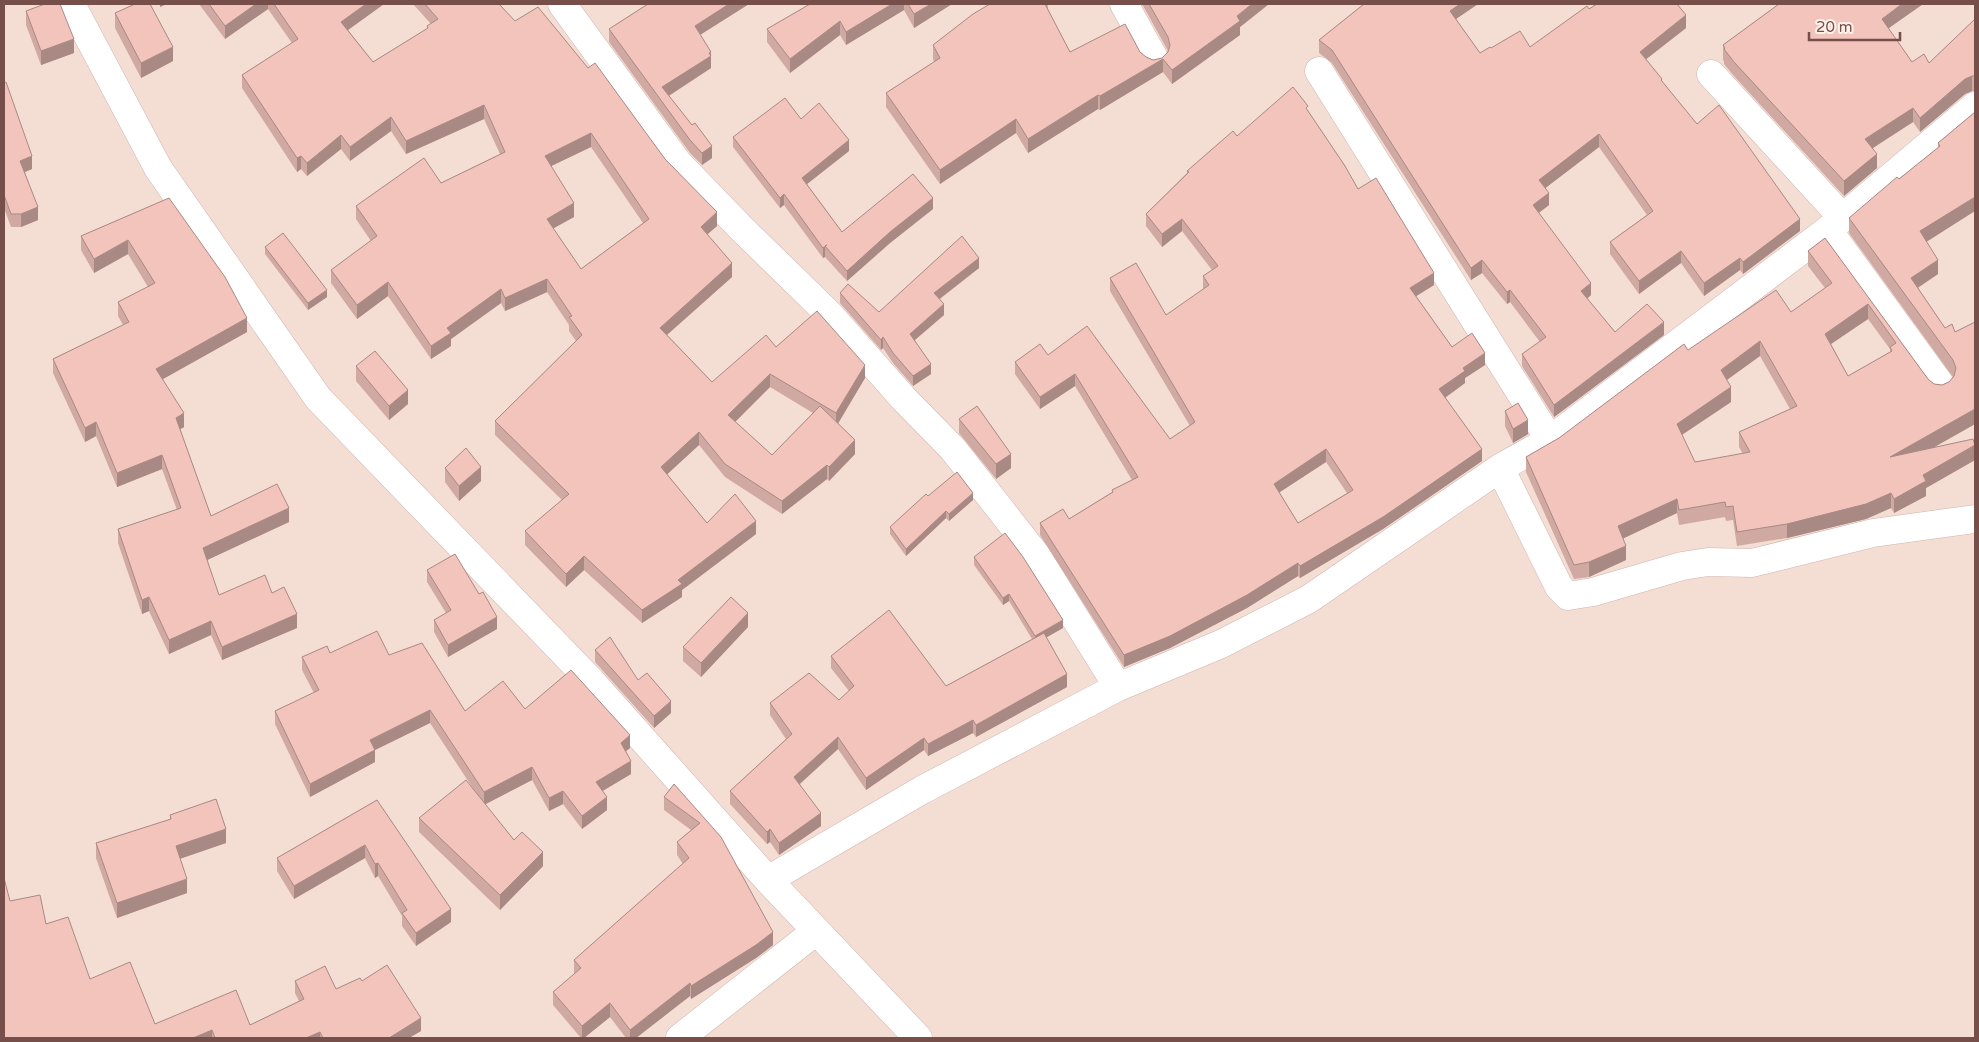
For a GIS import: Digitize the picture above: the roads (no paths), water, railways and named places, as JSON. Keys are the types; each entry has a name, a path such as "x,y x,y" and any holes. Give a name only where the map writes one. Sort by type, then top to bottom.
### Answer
{"street":[{"path":"71,4 158,168 318,398 591,681 768,880 918,1038"},
{"path":"562,4 678,163 829,314 904,399 953,448 1036,555 1118,687"},
{"path":"1124,4 1154,58"},
{"path":"1319,70 1550,440"},
{"path":"1711,74 1835,224 1940,384"},
{"path":"768,880 922,790 1118,687 1221,644 1309,599 1500,468 1550,440 1835,224 1975,106"},
{"path":"1500,468 1559,587 1568,596 1593,592 1682,566 1708,562 1752,563 1872,533 1975,519"},
{"path":"680,1038 816,930"}]}
